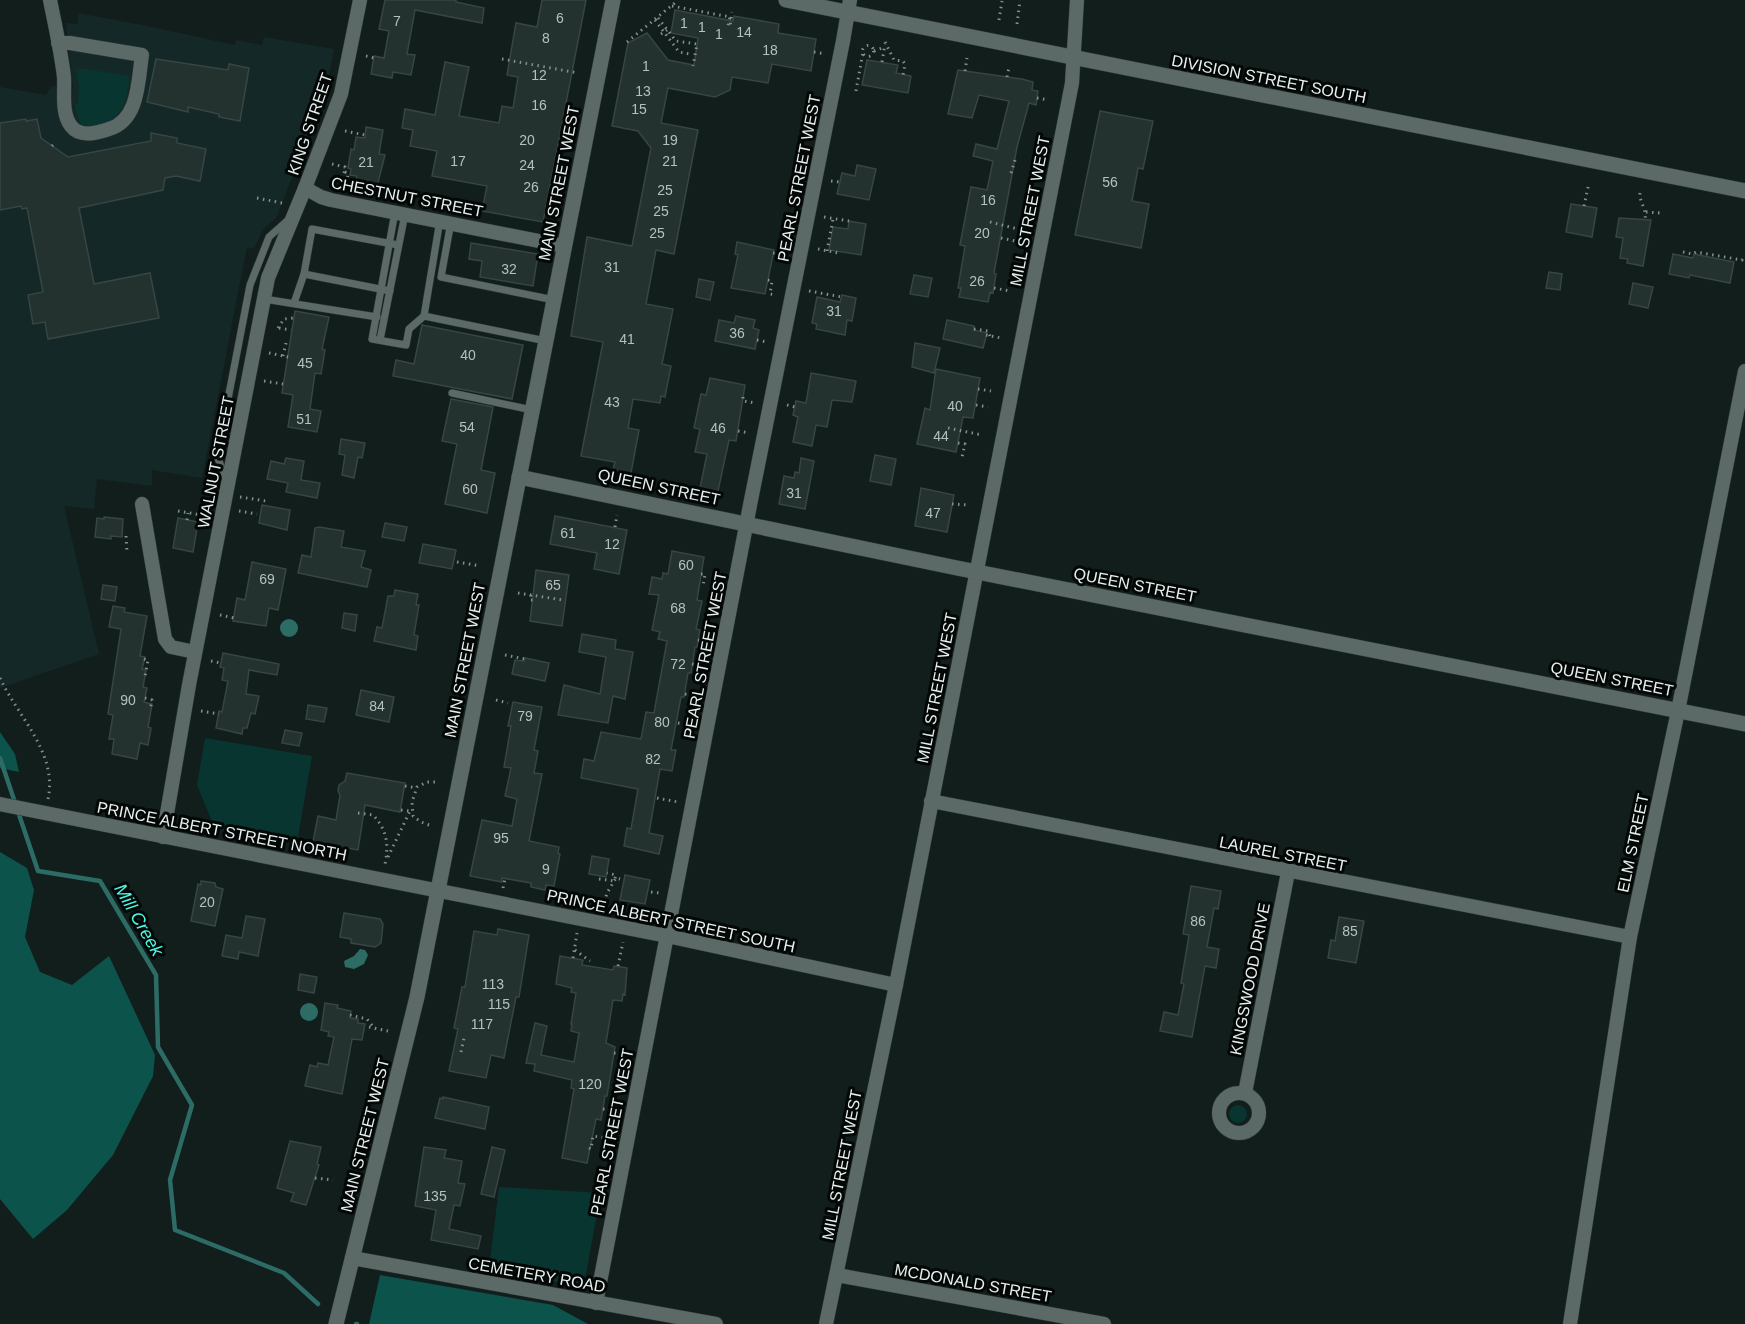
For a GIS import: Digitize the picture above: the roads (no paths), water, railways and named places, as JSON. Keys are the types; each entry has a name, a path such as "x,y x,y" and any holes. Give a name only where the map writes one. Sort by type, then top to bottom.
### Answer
{"street":[{"path":"50,0 64,77 65,114 70,125 76,131 85,134 111,129 123,123 130,114 142,55 58,43"},
{"name":"KING STREET","path":"304,189 341,94 360,0"},
{"name":"MAIN STREET WEST","path":"336,1324 408,1037 613,0"},
{"name":"DIVISION STREET SOUTH","path":"786,0 849,7 1073,58 1745,191"},
{"name":"MILL STREET WEST","path":"826,1324 896,985 1072,84 1077,0"},
{"name":"PEARL STREET WEST","path":"596,1303 746,523 849,7"},
{"path":"293,215 304,189"},
{"name":"CHESTNUT STREET","path":"304,189 321,197 564,246"},
{"name":"WALNUT STREET","path":"163,837 195,652 268,278 293,215"},
{"name":"ELM STREET","path":"1570,1324 1630,937 1678,711 1745,371"},
{"name":"QUEEN STREET","path":"519,477 977,572 1745,724"},
{"path":"142,504 165,639 171,647 195,652"},
{"name":"LAUREL STREET","path":"931,801 1630,937"},
{"name":"PRINCE ALBERT STREET NORTH","path":"0,804 438,891"},
{"name":"KINGSWOOD DRIVE","path":"1245,1093 1288,872"},
{"name":"PRINCE ALBERT STREET SOUTH","path":"438,891 667,936 896,985"},
{"name":"CEMETERY ROAD","path":"352,1258 716,1324"},
{"name":"MCDONALD STREET","path":"837,1275 1104,1324"}],"lane":[{"path":"400,213 389,244 372,339 406,345 409,329 424,316 446,221"},
{"path":"380,340 398,245 400,213"},
{"path":"227,490 217,456 250,285 269,237 293,215"},
{"path":"446,221 441,277 554,300"},
{"path":"294,303 304,274 312,229 398,245"},
{"path":"304,274 390,291"},
{"path":"264,299 384,319"},
{"path":"424,316 546,341"},
{"path":"452,393 532,410"}],"waterway":[{"name":"Mill Creek","path":"0,758 38,871 100,881 156,975 158,1047 192,1105 170,1180 175,1230 284,1273 318,1304"}]}
